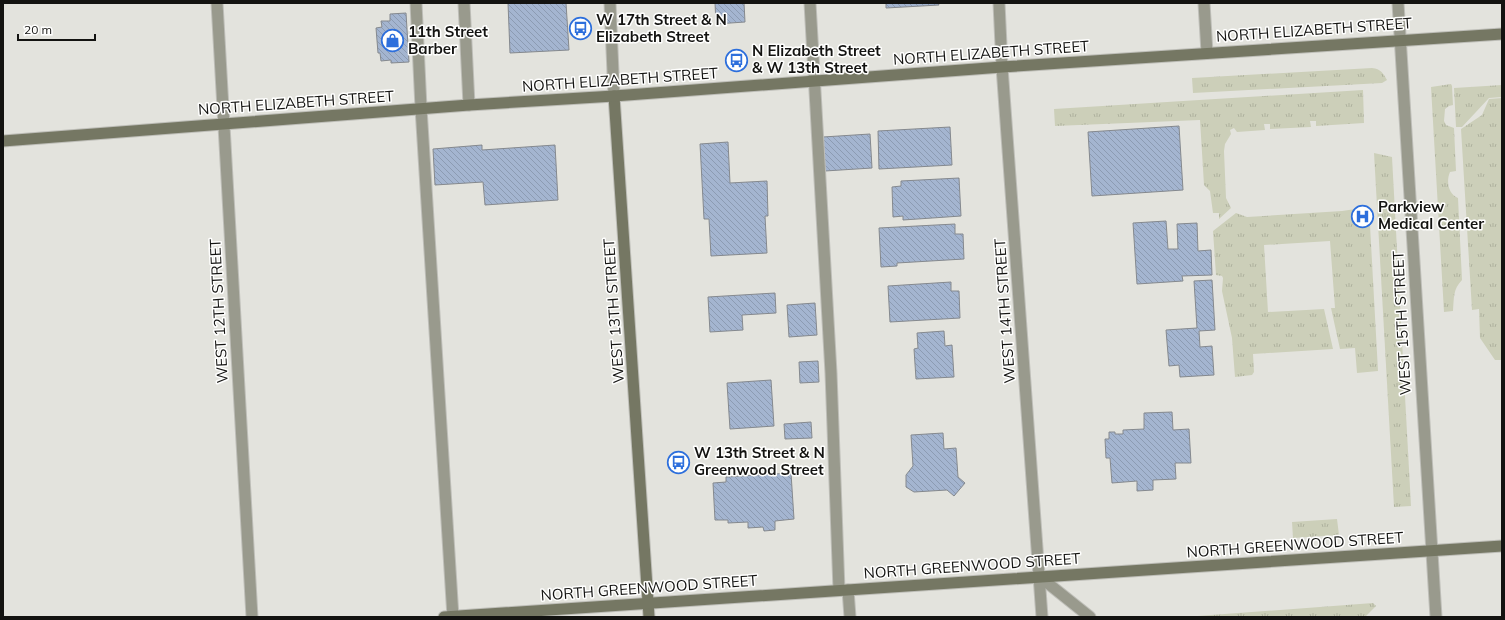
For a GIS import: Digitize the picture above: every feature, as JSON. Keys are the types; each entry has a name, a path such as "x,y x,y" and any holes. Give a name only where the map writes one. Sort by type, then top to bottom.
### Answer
{"main road":[{"name":"NORTH ELIZABETH STREET","path":"3,141 421,108 614,96 1002,67 1502,34"},
{"name":"WEST 13TH STREET","path":"614,96 649,617"},
{"name":"NORTH GREENWOOD STREET","path":"450,617 1502,546"}],"street":[{"name":"WEST 12TH STREET","path":"217,3 252,617"},
{"path":"416,3 450,617"},
{"path":"464,3 469,105"},
{"name":"WEST 13TH STREET","path":"610,3 614,96"},
{"path":"810,3 844,590 850,617"},
{"name":"WEST 14TH STREET","path":"999,3 1002,67 1042,617"},
{"path":"1204,3 1207,53"},
{"name":"WEST 15TH STREET","path":"1398,3 1436,617"},
{"path":"1040,577 1090,617"}],"green space":[{"path":"1372,68 1378,69 1387,80 1382,83 1193,93 1192,78"},
{"path":"1451,84 1453,105 1445,109 1444,121 1446,125 1454,128 1456,171 1450,172 1448,183 1452,194 1458,198 1462,280 1455,290 1453,311 1444,312 1431,87"},
{"path":"1502,85 1502,97 1489,98 1462,127 1456,127 1454,88"},
{"path":"1363,90 1364,123 1316,126 1316,121 1310,121 1311,127 1270,129 1270,124 1264,124 1265,130 1237,132 1234,128 1230,130 1231,134 1225,144 1224,151 1226,198 1231,208 1219,219 1219,213 1213,213 1210,191 1204,185 1200,120 1055,126 1054,109"},
{"path":"1502,98 1502,360 1495,360 1480,338 1479,309 1472,310 1461,129 1482,115 1489,99"},
{"path":"1374,153 1392,157 1411,506 1394,507"},
{"path":"1369,207 1378,371 1357,373 1355,348 1340,349 1331,308 1335,308 1330,241 1264,245 1268,312 1324,309 1333,349 1253,354 1254,372 1252,375 1235,377 1232,338 1222,291 1223,278 1222,276 1216,275 1213,231 1236,213 1247,217 1342,211"},
{"path":"1337,519 1339,535 1293,538 1292,522"},
{"path":"1373,603 1376,606 1365,617 1184,617"}],"building":[{"path":"508,3 566,3 569,50 510,53"},
{"path":"715,3 744,3 745,22 716,24"},
{"path":"886,3 938,3 939,5 886,8"},
{"path":"406,13 409,62 391,63 391,60 381,61 380,53 378,53 376,28 382,27 381,21 390,21 390,14"},
{"path":"1179,126 1183,190 1092,196 1088,132"},
{"path":"950,127 952,165 879,169 878,131"},
{"path":"870,134 872,168 825,171 823,137"},
{"path":"728,142 730,183 767,181 768,216 765,216 767,253 711,256 709,219 704,219 700,144"},
{"path":"482,145 482,150 555,145 558,200 485,205 483,182 435,185 433,149"},
{"path":"959,178 961,216 903,220 903,216 893,217 892,187 901,186 901,181"},
{"path":"1166,221 1168,249 1178,249 1177,224 1197,223 1198,251 1211,250 1212,275 1182,276 1183,281 1137,284 1133,223"},
{"path":"955,224 955,234 963,234 964,259 897,263 897,266 881,267 879,228"},
{"path":"1212,280 1215,330 1199,331 1200,347 1212,346 1214,375 1180,377 1179,365 1169,366 1166,330 1197,328 1194,281"},
{"path":"951,282 951,291 959,291 960,318 890,322 888,286"},
{"path":"775,293 776,313 742,315 743,330 710,332 708,297"},
{"path":"815,303 817,335 789,337 787,305"},
{"path":"944,331 945,346 952,345 954,377 916,379 914,349 918,348 917,333"},
{"path":"818,361 819,382 800,383 799,362"},
{"path":"771,380 774,426 730,429 727,383"},
{"path":"1172,412 1173,430 1189,429 1191,463 1175,463 1176,479 1153,480 1153,490 1137,491 1137,481 1112,483 1110,458 1106,458 1105,439 1109,439 1109,432 1123,434 1123,430 1144,429 1144,413"},
{"path":"811,422 812,438 785,439 784,424"},
{"path":"943,433 944,449 956,448 958,477 965,483 954,496 947,490 914,492 906,487 906,475 913,466 911,435"},
{"path":"791,473 794,519 775,521 775,530 764,531 763,527 748,528 748,522 728,523 728,520 715,520 713,483 726,482 726,477"}],"place":[{"name":"W 17th Street & N Elizabeth Street","path":"580,29"},
{"name":"11th Street Barber","path":"393,41"},
{"name":"N Elizabeth Street & W 13th Street","path":"737,60"},
{"name":"Parkview Medical Center","path":"1363,216"},
{"name":"W 13th Street & N Greenwood Street","path":"679,462"}]}
